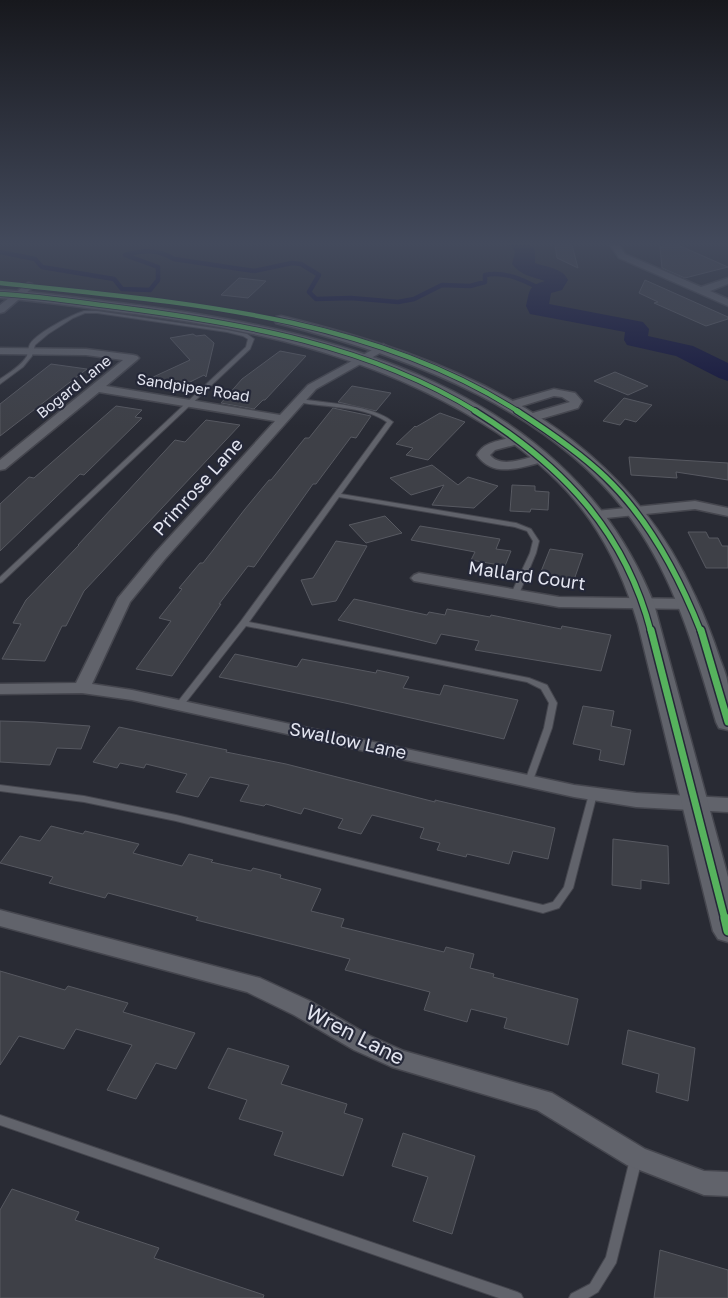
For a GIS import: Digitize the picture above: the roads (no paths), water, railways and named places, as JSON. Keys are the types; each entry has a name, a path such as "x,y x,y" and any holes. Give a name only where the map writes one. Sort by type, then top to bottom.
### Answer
{"main road":[{"path":"122,306 226,322 268,331 364,359 417,382 456,402 518,440 570,484 596,515 615,542 626,562 644,605 728,931"},
{"path":"194,306 257,314 312,326 383,347 446,373 509,406 530,418 562,441 606,478 634,510 664,557 690,604 708,654 728,722"}],"street":[{"name":"Primrose Lane","path":"82,688 122,601 312,387 383,347"},
{"name":"Bogard Lane","path":"0,351 86,352 133,358 0,466"},
{"name":"Sandpiper Road","path":"98,388 284,419"},
{"path":"509,406 552,392 568,395 576,401 574,405 530,418"},
{"path":"518,440 487,449 483,455 484,458 492,463 505,465 541,458"},
{"path":"596,515 695,505 728,512"},
{"name":"Mallard Court","path":"419,578 559,602 644,605 690,604"},
{"name":"Swallow Lane","path":"0,689 82,688 132,695 593,794 636,800 728,805"},
{"name":"Wren Lane","path":"0,918 252,984 302,1008 362,1043 400,1060 543,1101 636,1158 704,1183 728,1184"}],"lane":[{"path":"0,382 21,366 31,352 33,344 46,333 71,316 84,312 116,314 227,331 245,335 251,339 248,348 0,581"},
{"path":"180,704 244,623 390,422 384,416 369,412 300,402"},
{"path":"338,495 516,525 529,530 536,541 516,594"},
{"path":"244,623 529,680 544,687 553,703 548,728 529,781"},
{"path":"0,788 84,799 176,818 543,908 556,905 568,888 593,794"},
{"path":"0,1120 517,1298"},
{"path":"575,1298 594,1288 612,1259 636,1158"}],"waterway":[{"path":"537,306 538,309 635,327 637,329 636,340 684,351 728,373"}]}
